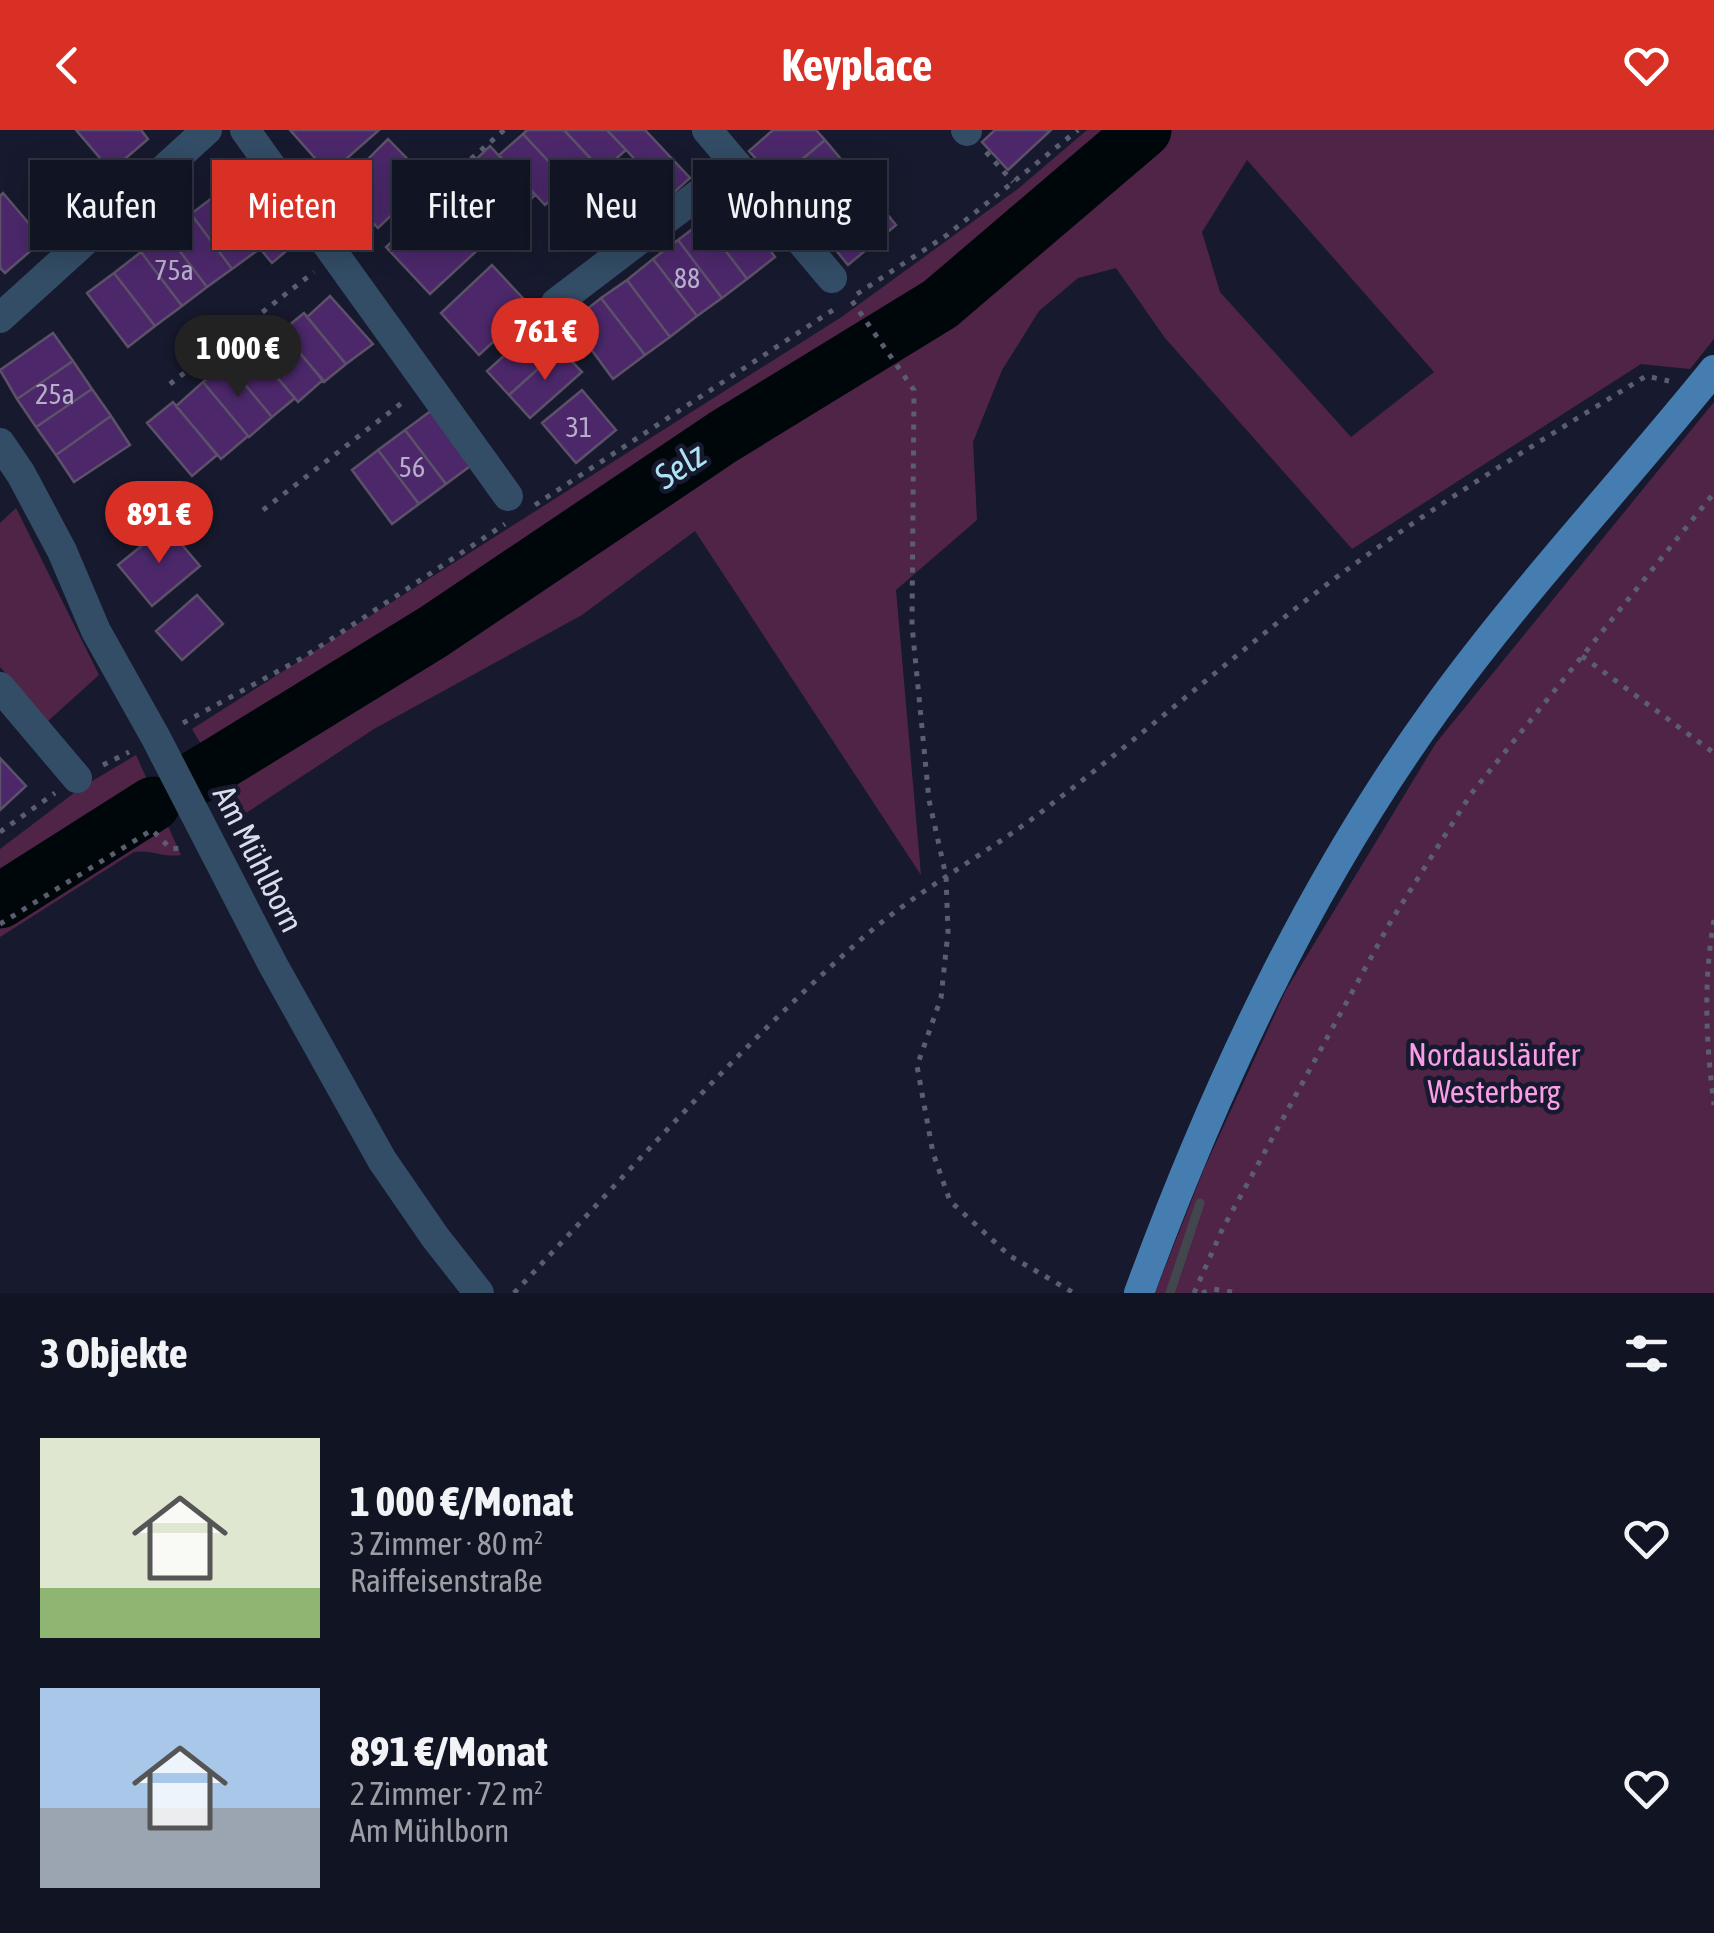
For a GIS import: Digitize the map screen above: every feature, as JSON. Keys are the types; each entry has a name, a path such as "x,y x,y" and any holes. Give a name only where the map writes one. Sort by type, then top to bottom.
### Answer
{"main road":[{"path":"1140,1293 1190,1162 1238,1054 1297,937 1376,800 1478,652 1714,370"}],"street":[{"path":"0,318 207,130"},
{"path":"245,130 427,384 512,511"},
{"path":"707,130 732,160"},
{"path":"556,303 693,199"},
{"path":"809,250 841,288"},
{"name":"Am Mühlborn","path":"0,443 62,551 96,632 157,740 273,966 382,1160 478,1293"},
{"path":"0,687 77,778"}],"path":[{"path":"471,159 504,130"},
{"path":"966,130 1013,182"},
{"path":"0,832 77,778 157,740 304,657 841,288 947,235 1078,130"},
{"path":"170,384 336,256"},
{"path":"841,288 914,390 912,625 930,800 946,876 948,932 941,998 918,1066 933,1153 950,1202 1010,1256 1074,1293"},
{"path":"514,1293 788,1004 861,939 946,876 1028,823 1302,604 1398,536 1646,376"},
{"path":"262,510 427,384"},
{"path":"1194,1293 1222,1230 1391,921 1471,794 1714,493"},
{"path":"1582,656 1714,753"},
{"path":"0,924 152,830 171,848 181,849 206,836"},
{"path":"1714,920 1708,953 1706,1044 1714,1105"},
{"path":"1202,1293 1213,1289 1238,1293"}],"green space":[{"path":"1087,130 1714,130 1714,339 1690,369 1641,364 1352,549 1165,338 1116,268 1078,278 1039,311 1002,370 973,442 977,520 896,590 921,875 695,531 582,615 374,729 243,815 192,729 843,316 1019,188","holes":["1247,160 1434,372 1351,437 1220,292 1202,232"]},
{"name":"Nordausläufer Westerberg","path":"1714,402 1714,1293 1155,1293 1204,1169 1286,990 1436,743"},
{"path":"16,508 99,675 48,721 0,667 0,523"},
{"path":"136,755 181,855 134,852 0,937 0,849 82,787"}],"building":[{"path":"76,130 141,130 148,139 124,160 102,160"},
{"path":"290,130 379,130 345,160 317,160"},
{"path":"527,130 564,130 592,160 550,163 523,134"},
{"path":"564,130 607,130 626,150 615,160 592,160"},
{"path":"607,130 645,130 690,178 673,193 673,160 636,160"},
{"path":"773,130 816,130 825,140 801,160 757,160 749,151"},
{"path":"995,130 1051,130 1008,170 982,142"},
{"path":"523,134 550,163 550,200 545,205 530,189 530,160 504,160 499,155"},
{"path":"388,139 408,160 392,160 392,215 378,228 372,222 372,160 367,160"},
{"path":"825,140 842,160 801,160"},
{"path":"490,146 503,160 475,160"},
{"path":"3,193 30,225 31,250 5,273 0,268"},
{"path":"212,198 212,242 192,215"},
{"path":"887,214 896,225 887,232"},
{"path":"192,215 212,242 212,250 218,250 232,269 207,287 179,250 192,250"},
{"path":"693,229 693,250 725,250 747,279 722,298 678,240"},
{"path":"678,240 722,298 697,316 653,259 665,250 673,250"},
{"path":"392,241 392,250 478,250 430,294 386,247"},
{"path":"179,250 207,287 182,306 141,252"},
{"path":"218,250 258,250 232,269"},
{"path":"261,250 287,250 272,263"},
{"path":"725,250 770,250 775,257 747,279"},
{"path":"836,250 866,250 848,265"},
{"path":"141,252 182,306 155,326 114,273"},
{"path":"653,259 697,316 670,337 627,280"},
{"path":"492,265 531,307 479,355 441,313"},
{"path":"114,273 155,326 128,347 87,293"},
{"path":"627,280 670,337 645,355 601,298"},
{"path":"330,296 373,344 346,364 307,317"},
{"path":"601,298 645,355 613,379 571,322"},
{"path":"304,313 346,364 324,382 282,331"},
{"path":"538,325 560,349 509,395 487,371"},
{"path":"277,327 323,380 298,402 252,348"},
{"path":"53,333 73,361 17,399 0,370"},
{"path":"249,345 295,398 272,417 227,363"},
{"path":"560,349 582,372 530,418 509,395"},
{"path":"73,361 92,389 36,427 17,399"},
{"path":"227,363 272,417 249,437 203,382"},
{"path":"203,382 248,436 221,459 176,406"},
{"path":"92,389 111,416 56,455 36,427"},
{"path":"582,390 616,430 576,463 542,423"},
{"path":"173,402 217,455 192,476 147,423"},
{"path":"432,410 473,464 446,484 405,430"},
{"path":"111,416 130,445 74,482 56,455"},
{"path":"405,430 446,484 419,504 378,450"},
{"path":"378,450 419,504 392,524 352,470"},
{"path":"166,526 200,566 152,606 118,565"},
{"path":"197,595 223,624 182,660 156,631"},
{"path":"0,758 26,786 0,810"}],"waterway":[{"name":"Selz","path":"197,777 433,632 723,437 940,304 1144,130"},
{"name":"Selz","path":"0,901 153,804"},
{"path":"1170,1293 1200,1203"}]}
